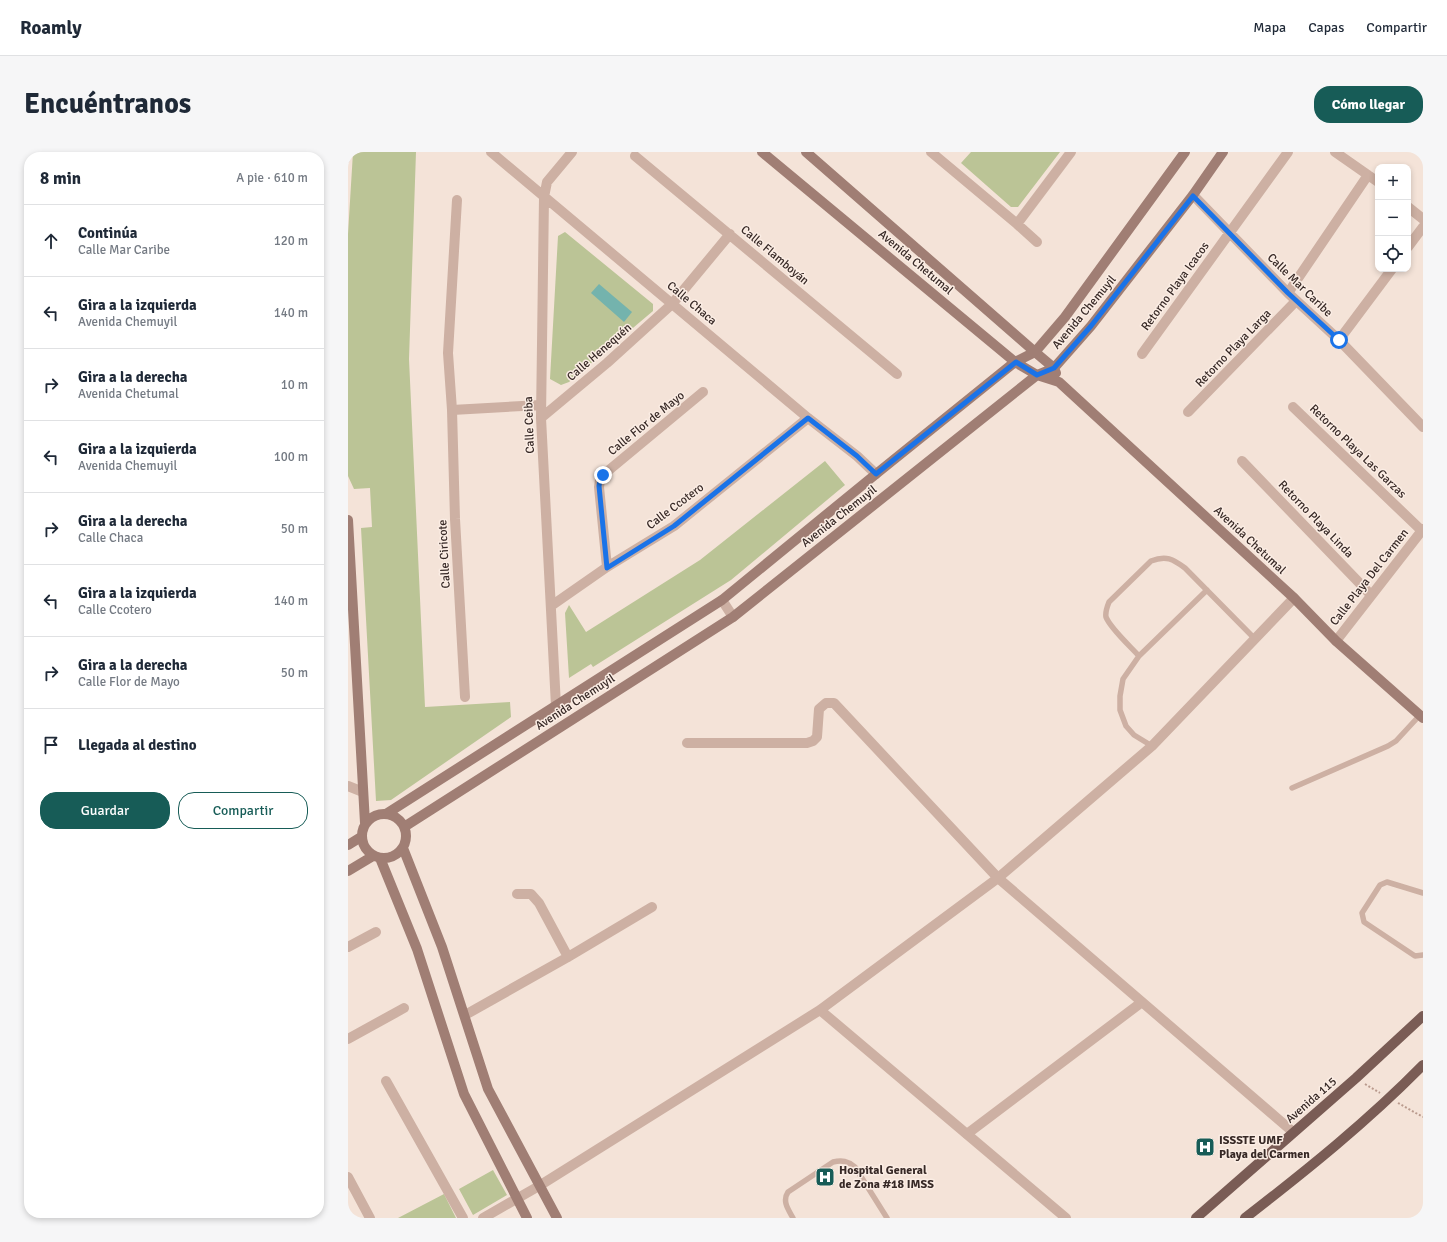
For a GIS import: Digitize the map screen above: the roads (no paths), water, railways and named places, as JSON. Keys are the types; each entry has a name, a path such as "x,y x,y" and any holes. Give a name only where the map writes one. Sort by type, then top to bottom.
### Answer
{"main road":[{"name":"Avenida Chetumal","path":"762,152 1016,362 1037,375 1059,382 1294,598 1336,641 1421,716"},
{"name":"Avenida Chetumal","path":"806,152 1054,368 1059,382"},
{"name":"Avenida Chemuyil","path":"386,814 722,600 1016,362 1035,352 1065,317 1185,152"},
{"name":"Avenida Chemuyil","path":"404,827 733,617 1037,375 1054,368 1091,326 1193,196 1223,152"},
{"path":"348,521 366,823"},
{"path":"386,814 397,818 404,827 405,841 403,848 393,856 386,858 376,857 367,851 363,845 361,837 362,830 371,818 386,814"},
{"path":"348,845 361,837"},
{"path":"403,848 442,947 488,1089 557,1218"},
{"path":"348,871 376,857"},
{"path":"376,857 417,949 464,1094 527,1218"},
{"name":"Avenida 115","path":"1196,1218 1356,1078 1423,1016"},
{"path":"1245,1218 1317,1162 1390,1099 1423,1065"}],"street":[{"name":"Calle Chaca","path":"491,152 808,418 857,456 876,474"},
{"name":"Calle Ceiba","path":"556,706 541,418 544,197 547,182 572,152"},
{"path":"931,152 1037,242"},
{"path":"1017,224 1071,152"},
{"name":"Retorno Playa Icacos","path":"1142,354 1288,152"},
{"path":"1335,152 1375,180"},
{"name":"Calle Flamboyán","path":"635,156 897,374"},
{"path":"1288,293 1368,175"},
{"name":"Calle Mar Caribe","path":"1193,196 1296,301 1339,340 1423,427"},
{"name":"Calle Ciricote","path":"457,200 448,353 452,410 455,519 465,697"},
{"path":"1411,209 1423,219"},
{"path":"1411,243 1423,227"},
{"name":"Calle Henequén","path":"541,418 607,363 672,304 730,234"},
{"path":"1339,340 1390,272"},
{"name":"Retorno Playa Larga","path":"1188,412 1296,301"},
{"name":"Calle Flor de Mayo","path":"607,568 599,486 600,480 603,475 703,392"},
{"path":"452,410 541,405"},
{"name":"Retorno Playa Las Garzas","path":"1294,407 1422,530"},
{"name":"Calle Ccotero","path":"551,606 607,568 674,526 808,418"},
{"name":"Retorno Playa Linda","path":"1242,461 1371,595"},
{"name":"Calle Playa Del Carmen","path":"1336,641 1422,530"},
{"path":"483,1218 518,1199 820,1010 998,878 1152,746 1294,598"},
{"path":"722,600 733,617"},
{"path":"687,743 807,743 813,741 817,737 819,709 826,703 834,703 998,878 1293,1132"},
{"path":"348,786 363,792"},
{"path":"517,894 531,894 539,903 568,957"},
{"path":"465,1015 568,957 652,907"},
{"path":"348,947 376,932"},
{"path":"967,1134 1142,1002"},
{"path":"348,1039 404,1008"},
{"path":"820,1010 1066,1218"},
{"path":"386,1081 463,1218"},
{"path":"348,1177 370,1218"}],"lane":[{"path":"1139,656 1110,624 1106,616 1106,609 1109,602 1151,561 1158,558 1174,560 1185,568 1255,638"},
{"path":"1152,746 1134,735 1126,726 1120,710 1120,696 1123,679 1139,656 1207,590"},
{"path":"1292,788 1388,746 1396,741 1421,716"},
{"path":"1423,893 1387,882 1383,883 1380,885 1362,913 1364,922 1415,956 1423,955"},
{"path":"793,1218 785,1204 785,1196 788,1192 833,1162 841,1160 849,1162 856,1167 888,1218"}],"water":[{"path":"599,284 632,312 624,322 591,293"}],"place":[{"name":"ISSSTE UMF Playa del Carmen","path":"1205,1147"},
{"name":"Hospital General de Zona #18 IMSS","path":"825,1177"}]}
